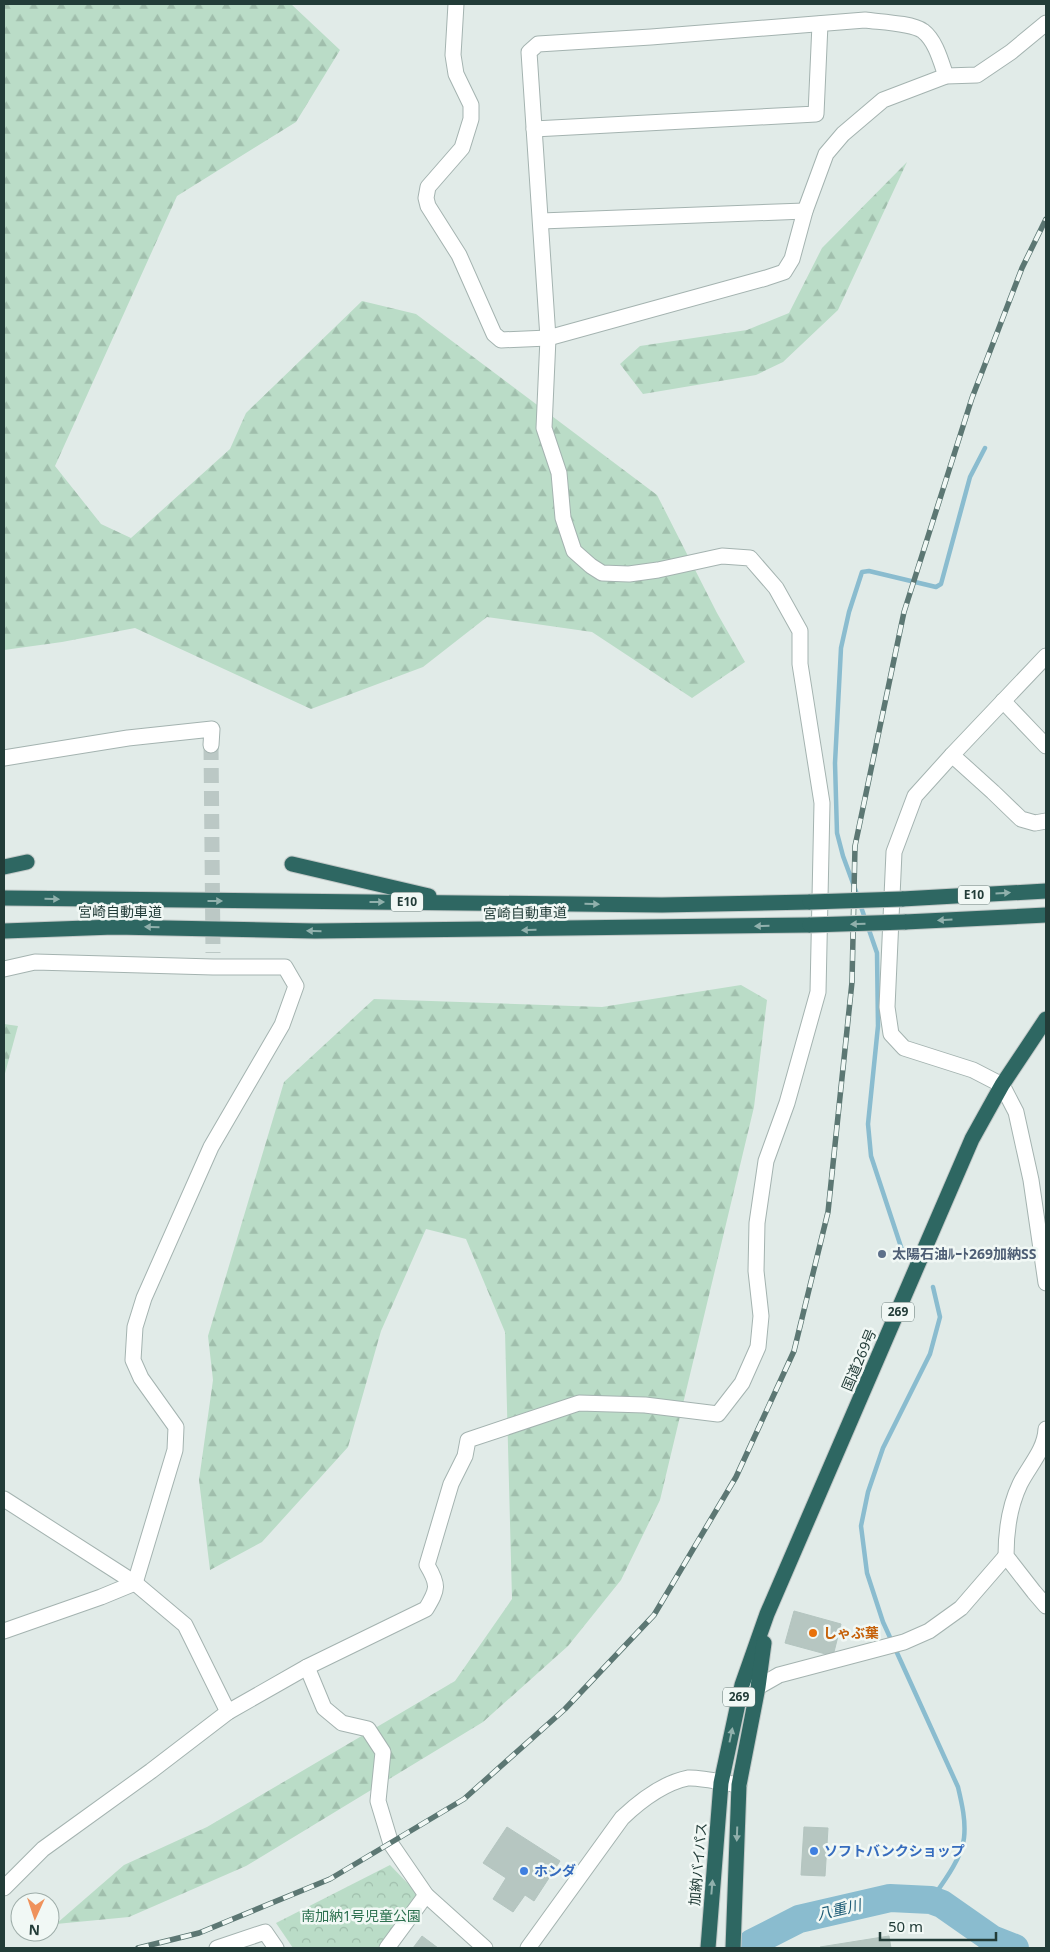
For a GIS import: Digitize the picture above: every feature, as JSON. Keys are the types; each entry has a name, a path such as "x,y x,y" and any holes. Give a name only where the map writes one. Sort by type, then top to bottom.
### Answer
{"highway":[{"path":"4,866 27,862"},
{"path":"292,864 456,902"},
{"name":"宮崎自動車道","path":"4,898 662,905 902,899 1046,891"},
{"name":"宮崎自動車道","path":"4,930 114,927 315,931 810,925 1046,915"},
{"name":"国道269号","path":"721,1783 742,1685 768,1614 972,1139 1002,1085 1041,1034 1046,1019"},
{"name":"国道269号","path":"738,1785 758,1687 768,1614"},
{"name":"加納バイパス","path":"708,1942 721,1783"},
{"name":"269","path":"733,1948 738,1785"}],"street":[{"path":"456,4 454,55 456,74 471,105 470,119 462,148 428,187 426,198 428,206 459,255 494,334 501,340 548,338 784,272 792,259 805,210 826,154 843,134 883,100 946,76 977,75 1012,52 1046,23"},
{"path":"4,1888 44,1849 228,1712 307,1667 426,1609 436,1592 436,1580 427,1565 452,1484 465,1456 468,1440 579,1403 645,1405 718,1414 742,1383 758,1348 761,1316 756,1271 758,1223 766,1161 787,1103 818,992 822,803 800,664 800,631 776,588 750,558 722,556 658,570 629,574 602,573 574,551 563,518 559,473 544,428 548,338 529,52 538,44 865,20 894,23 922,31 934,46 946,76"},
{"path":"534,130 816,114 820,24"},
{"path":"541,221 805,210"},
{"path":"1046,656 914,796 894,852 888,1007 891,1034 904,1048 973,1070 1002,1085 1016,1112 1031,1180 1046,1283"},
{"path":"1003,702 1046,746"},
{"path":"4,758 128,738 212,729 211,745"},
{"path":"952,755 1021,819 1035,823 1046,822"},
{"path":"4,969 36,962 213,960 285,967 296,986 282,1025 211,1146 144,1298 135,1327 133,1360 141,1378 176,1427 175,1450 135,1583"},
{"path":"742,1685 758,1687 778,1675 904,1642 928,1631 961,1608 1006,1556 1008,1515 1020,1484 1046,1439 1046,1429"},
{"path":"4,1498 135,1583 185,1625 228,1712"},
{"path":"1006,1556 1046,1606"},
{"path":"4,1631 135,1583"},
{"path":"307,1667 324,1708 342,1723 368,1729 383,1752 378,1802 391,1844 426,1894 485,1948"},
{"path":"528,1948 622,1818 640,1801 661,1789 689,1778 738,1785"},
{"path":"387,1948 426,1894"},
{"path":"217,1948 265,1932 276,1948"}],"green space":[{"path":"4,4 291,4 340,50 296,122 177,196 55,466 101,524 131,538 230,449 246,413 362,301 416,314 657,495 717,613 745,662 692,698 592,632 487,617 423,667 311,709 135,628 62,642 4,650"},
{"path":"907,162 838,310 783,362 756,375 643,394 620,364 640,346 747,330 789,313 822,248"},
{"path":"741,985 767,1000 754,1107 660,1500 621,1580 568,1646 483,1722 246,1866 129,1917 60,1924 60,1921 124,1865 207,1827 455,1681 512,1599 505,1332 466,1239 426,1229 381,1331 348,1447 262,1542 210,1570 199,1480 213,1380 208,1336 284,1082 374,999 602,1007"},
{"path":"4,1024 18,1026 4,1077"},
{"name":"南加納1号児童公園","path":"390,1865 418,1894 378,1948 293,1948 276,1923"}],"building":[{"name":"しゃぶ葉","path":"794,1611 841,1624 833,1656 785,1643"},
{"name":"ホンダ","path":"507,1827 560,1861 534,1901 525,1895 513,1912 493,1899 506,1878 483,1863"},
{"name":"ソフトバンクショップ","path":"804,1827 828,1828 825,1876 801,1875"},
{"path":"422,1936 438,1948 413,1948"},
{"path":"889,1936 891,1948 820,1947"}],"waterway":[{"path":"858,897 837,833 835,763 841,648 849,612 862,572 869,571 936,587 941,584 970,477 985,448"},
{"path":"860,904 877,953 878,1026 868,1124 871,1156 903,1253"},
{"path":"931,1900 960,1854 964,1838 962,1806 958,1787 883,1622 867,1573 861,1526 868,1492 883,1448 930,1354 940,1317 933,1287"},
{"name":"八重川","path":"746,1948 752,1943 799,1919 890,1898 931,1900 942,1904 992,1939 1015,1948"}],"tunnel":[{"path":"211,745 213,953"}],"railway":[{"path":"138,1948 199,1933 330,1879 464,1799 565,1709 654,1615 736,1477 794,1351 828,1212 852,982 855,846 904,612 972,398 1022,268 1046,219"}],"place":[{"name":"太陽石油ﾙｰﾄ269加納SS","path":"882,1254"},
{"name":"しゃぶ葉","path":"813,1633"},
{"name":"ソフトバンクショップ","path":"814,1851"},
{"name":"ホンダ","path":"524,1871"}]}
